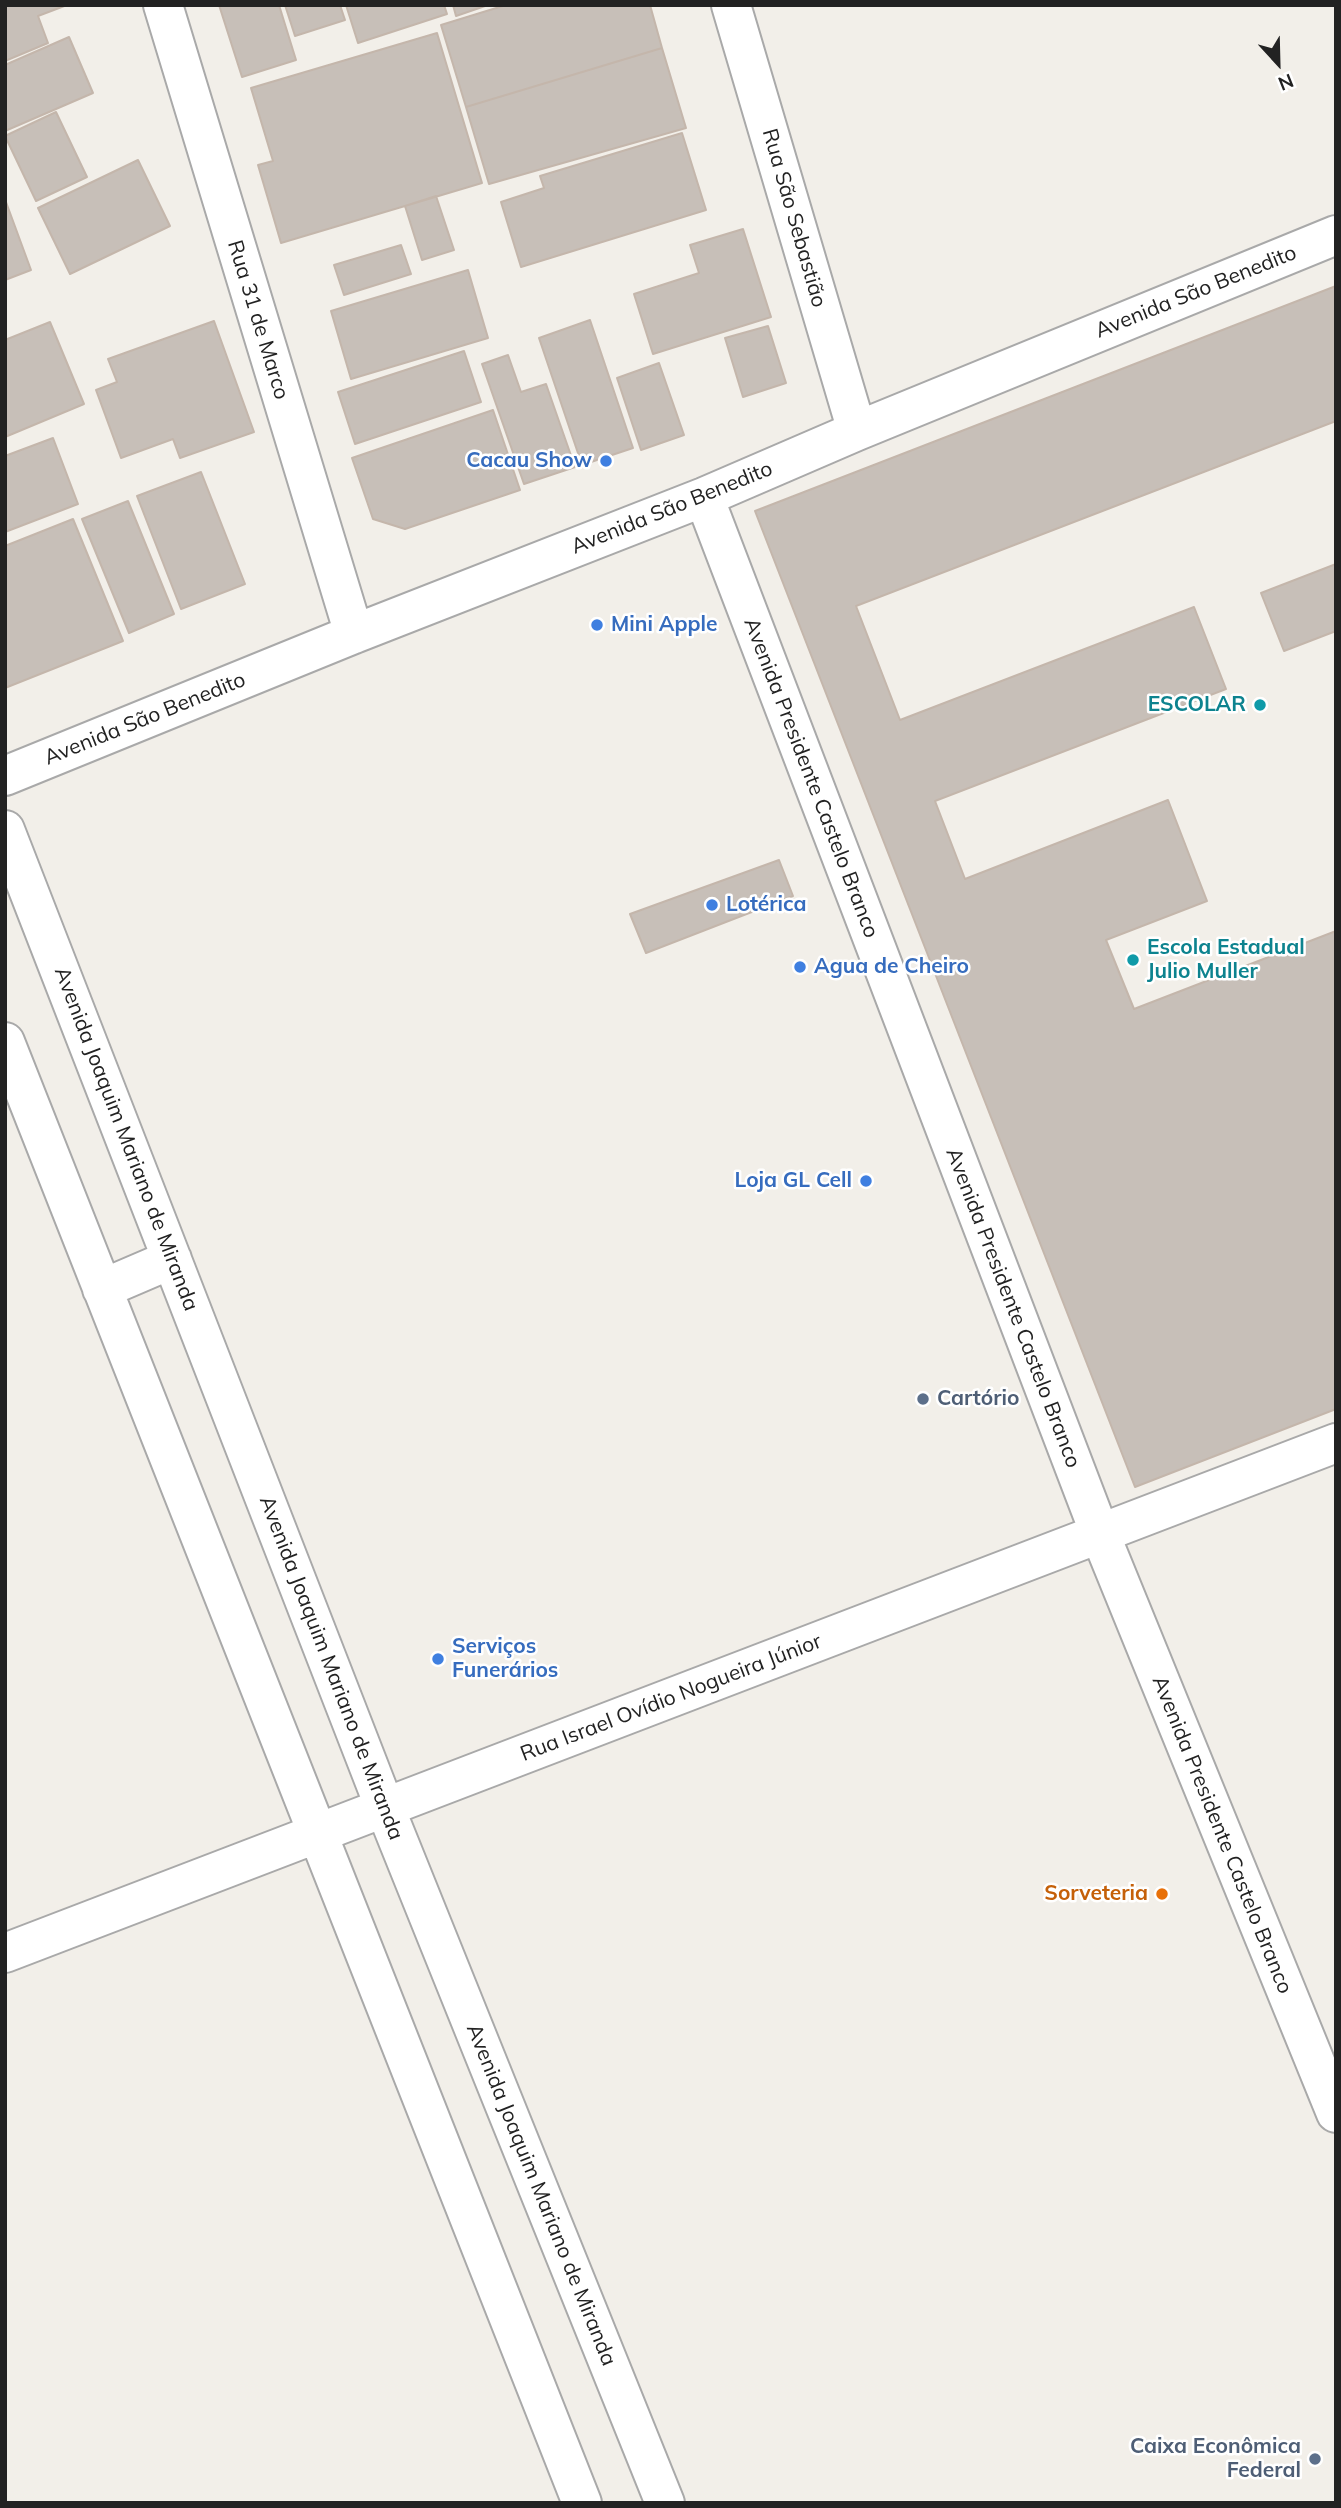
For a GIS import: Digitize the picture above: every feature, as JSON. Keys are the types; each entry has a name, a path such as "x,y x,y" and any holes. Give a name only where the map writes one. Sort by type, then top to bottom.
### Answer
{"street":[{"name":"Rua 31 de Marco","path":"163,5 354,634"},
{"name":"Rua São Sebastião","path":"731,5 857,431"},
{"name":"Avenida São Benedito","path":"5,776 354,634 704,497 857,431 1336,235"},
{"name":"Avenida Presidente Castelo Branco","path":"704,497 1100,1534 1336,2113"},
{"name":"Avenida Joaquim Mariano de Miranda","path":"5,830 385,1808 665,2503"},
{"path":"5,1042 582,2503"},
{"path":"102,1289 172,1259"},
{"name":"Rua Israel Ovídio Nogueira Júnior","path":"5,1953 1336,1443"}],"building":[{"path":"5,5 67,5 38,16 48,43 5,61"},
{"path":"219,5 279,5 296,60 242,77"},
{"path":"285,5 340,5 345,20 295,36"},
{"path":"346,5 444,5 447,14 358,43"},
{"path":"453,5 488,5 456,16"},
{"path":"506,5 650,5 662,48 466,107 441,25"},
{"path":"437,33 482,183 281,243 258,165 273,161 251,88"},
{"path":"69,37 93,93 5,131 5,65"},
{"path":"662,48 686,128 489,184 466,107"},
{"path":"56,112 87,177 36,201 5,136"},
{"path":"682,133 706,210 521,267 501,202 544,188 540,176"},
{"path":"138,160 170,226 70,274 38,208"},
{"path":"436,196 454,250 422,260 405,206"},
{"path":"5,202 31,270 5,280"},
{"path":"743,229 771,317 653,354 634,294 699,273 690,245"},
{"path":"401,245 411,274 344,295 334,265"},
{"path":"468,270 488,338 351,379 331,311"},
{"name":"Escola Estadual Julio Muller","path":"1336,286 1336,1409 1135,1487 755,511"},
{"path":"590,320 633,448 582,465 539,338"},
{"path":"214,321 254,432 180,458 173,439 121,458 96,390 117,382 108,359"},
{"path":"50,322 84,404 5,437 5,340"},
{"path":"768,326 786,383 743,397 725,338"},
{"path":"464,351 481,402 355,444 338,392"},
{"path":"508,355 521,392 546,384 575,467 524,484 482,364"},
{"path":"659,363 684,435 641,450 617,378"},
{"path":"493,410 520,490 405,529 373,519 352,458"},
{"name":"ESCOLAR","path":"1336,421 1336,564 1261,593 1284,651 1336,631 1336,931 1134,1009 1106,940 1207,901 1168,800 965,879 935,801 1226,689 1194,607 900,720 856,606"},
{"path":"53,438 78,504 5,532 5,456"},
{"path":"201,472 245,584 181,609 137,496"},
{"path":"128,501 174,614 129,633 82,519"},
{"path":"73,519 123,641 5,688 5,546"},
{"name":"Lotérica","path":"779,860 793,896 646,953 630,914"}],"place":[{"name":"Cacau Show","path":"606,461"},
{"name":"Mini Apple","path":"597,625"},
{"name":"ESCOLAR","path":"1260,705"},
{"name":"Lotérica","path":"712,905"},
{"name":"Escola Estadual Julio Muller","path":"1133,960"},
{"name":"Agua de Cheiro","path":"800,967"},
{"name":"Loja GL Cell","path":"866,1181"},
{"name":"Cartório","path":"923,1399"},
{"name":"Serviços Funerários","path":"438,1659"},
{"name":"Sorveteria","path":"1162,1894"},
{"name":"Caixa Econômica Federal","path":"1315,2459"}]}
